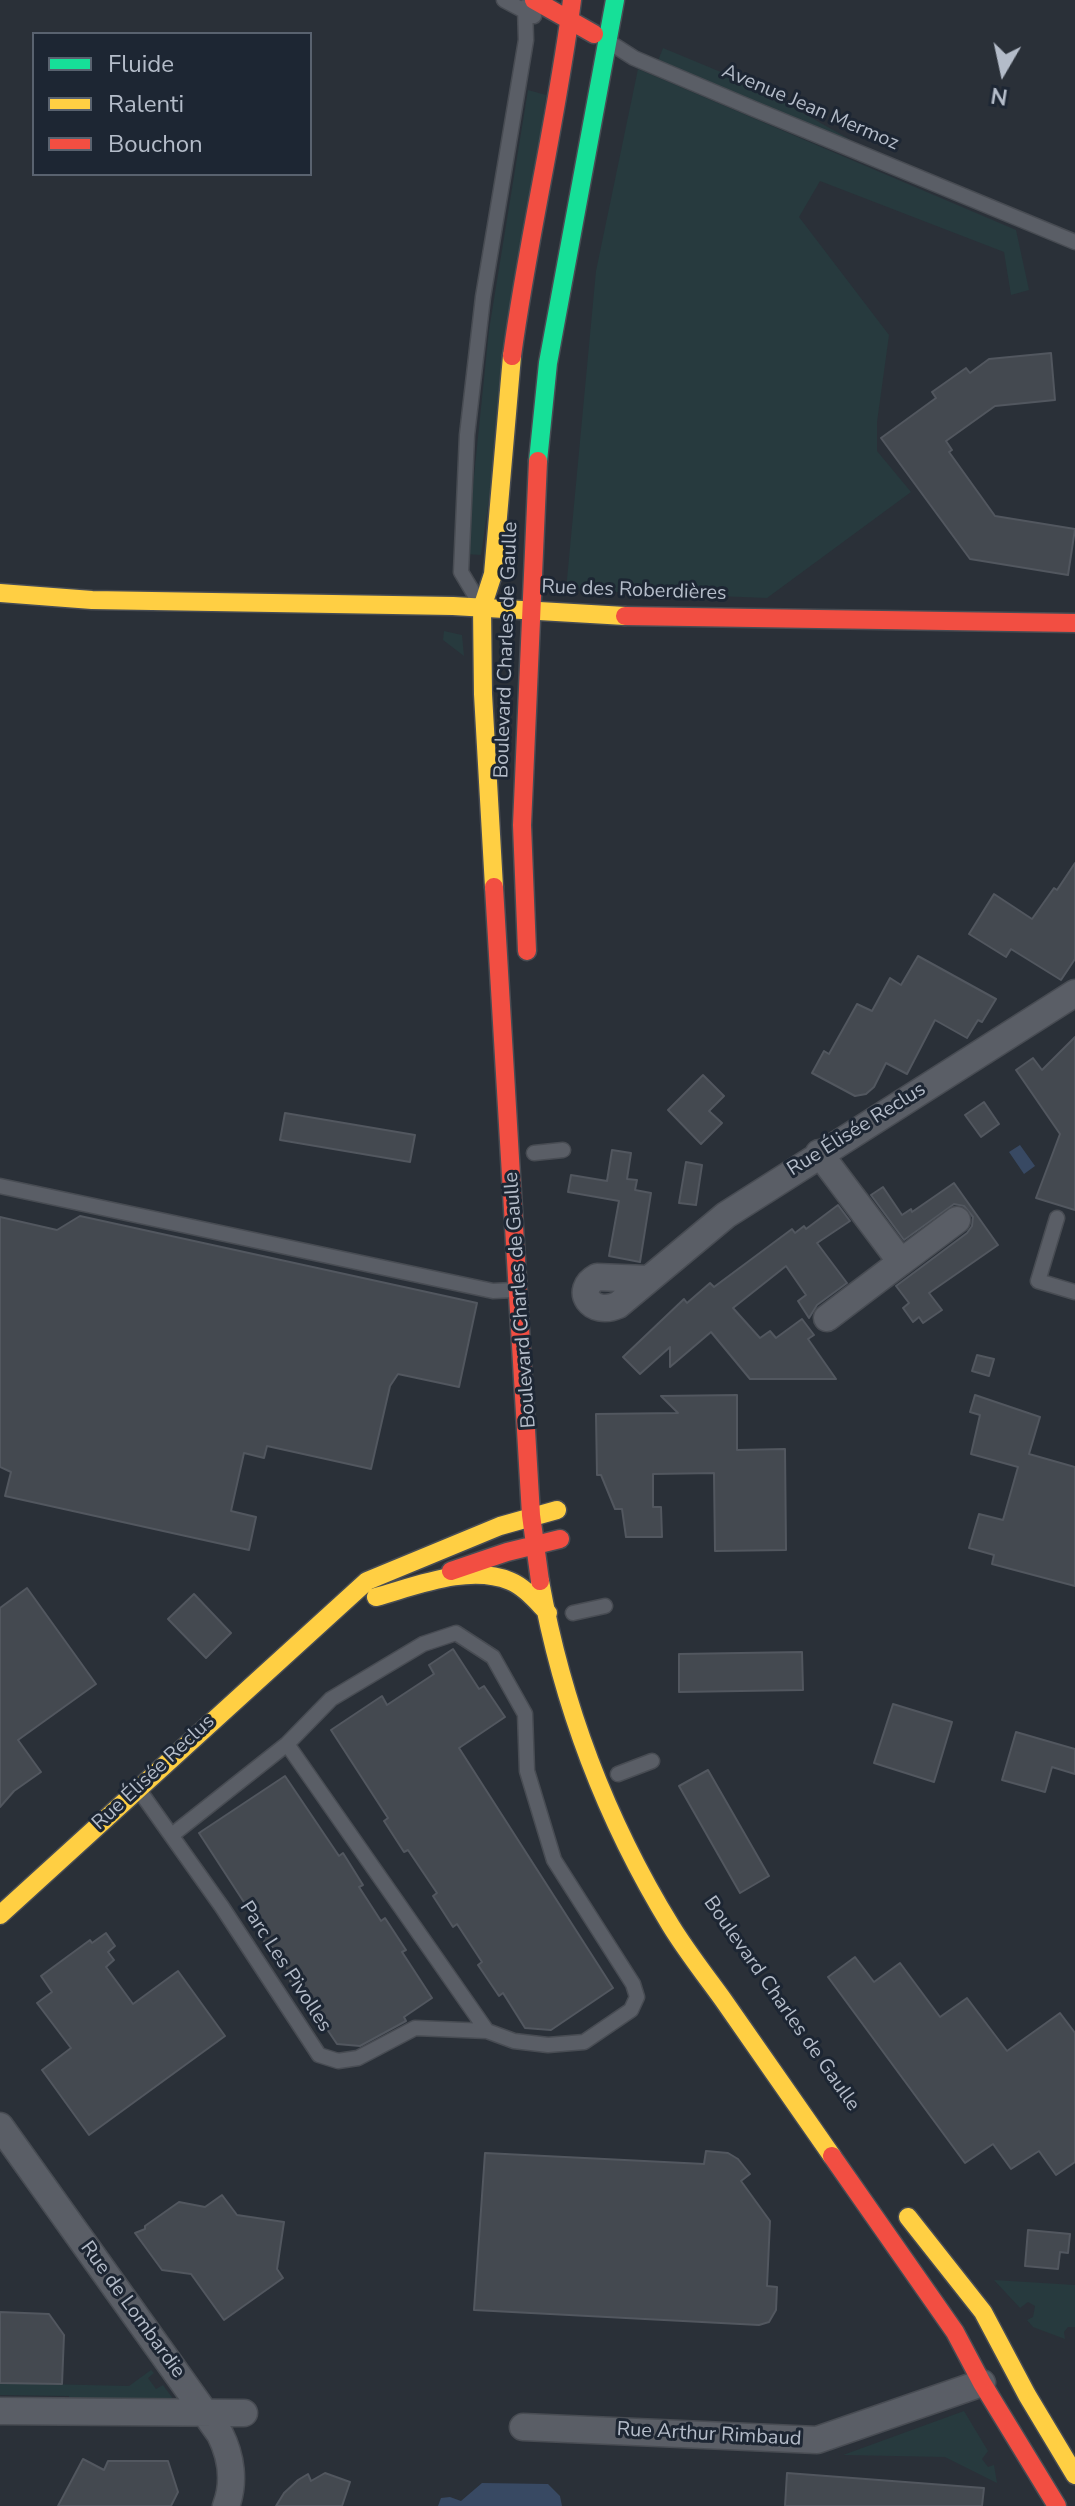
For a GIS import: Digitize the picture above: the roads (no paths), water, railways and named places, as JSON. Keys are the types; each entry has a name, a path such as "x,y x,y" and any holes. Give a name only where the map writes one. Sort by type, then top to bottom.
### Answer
{"main road":[{"name":"Boulevard Charles de Gaulle","path":"531,1515 483,694 482,608 493,574 507,392 520,296 572,0"},
{"name":"Boulevard Charles de Gaulle","path":"527,963 522,825 537,466 548,363 615,0"},
{"name":"Avenue Jean Mermoz","path":"528,4 568,27 606,41"},
{"name":"Rue des Roberdières","path":"0,590 33,595 203,604 531,609 630,616 1075,623"},
{"name":"Rue Élisée Reclus","path":"0,1915 308,1631 367,1581 556,1503 560,1539 535,1544 370,1598 308,1631"},
{"path":"531,1515 558,1664 581,1740 634,1860 672,1927 955,2332 1053,2503"},
{"path":"560,1539 563,1562"},
{"name":"Rue Élisée Reclus","path":"370,1598 473,1576 494,1577 510,1581 548,1613"},
{"path":"893,2197 983,2312 1072,2467"},
{"path":"1053,2503 1072,2467 1075,2434"}],"street":[{"name":"Rue Élisée Reclus","path":"647,1279 726,1215 1075,993"},
{"path":"819,1153 901,1262"},
{"path":"827,1318 957,1220"},
{"name":"Rue de Lombardie","path":"0,2126 204,2411 229,2452 231,2476 226,2506"},
{"name":"Rue Arthur Rimbaud","path":"523,2427 817,2440 982,2383"},
{"path":"0,2411 244,2413"}],"lane":[{"name":"Avenue Jean Mermoz","path":"504,0 528,4"},
{"path":"482,608 461,572 467,435 483,297 526,40 528,4"},
{"name":"Avenue Jean Mermoz","path":"606,41 634,58 1075,242"},
{"path":"534,1153 563,1150"},
{"path":"0,1186 493,1291 518,1290"},
{"path":"1057,1218 1038,1281 1075,1292"},
{"path":"573,1614 605,1606"},
{"name":"Parc Les Pivolles","path":"138,1788 319,2055 338,2061 358,2058 415,2028 487,2031 548,2045 584,2042 631,2010 637,1997 633,1984 554,1860 527,1771 525,1714 493,1657 456,1633 436,1638 331,1699 287,1744 172,1835"},
{"path":"287,1744 487,2031"},
{"path":"619,1775 652,1761"}],"water":[{"path":"1020,1145 1035,1166 1024,1174 1009,1152"},
{"path":"482,2483 548,2484 560,2496 562,2506 438,2506 441,2498 461,2501"}]}
